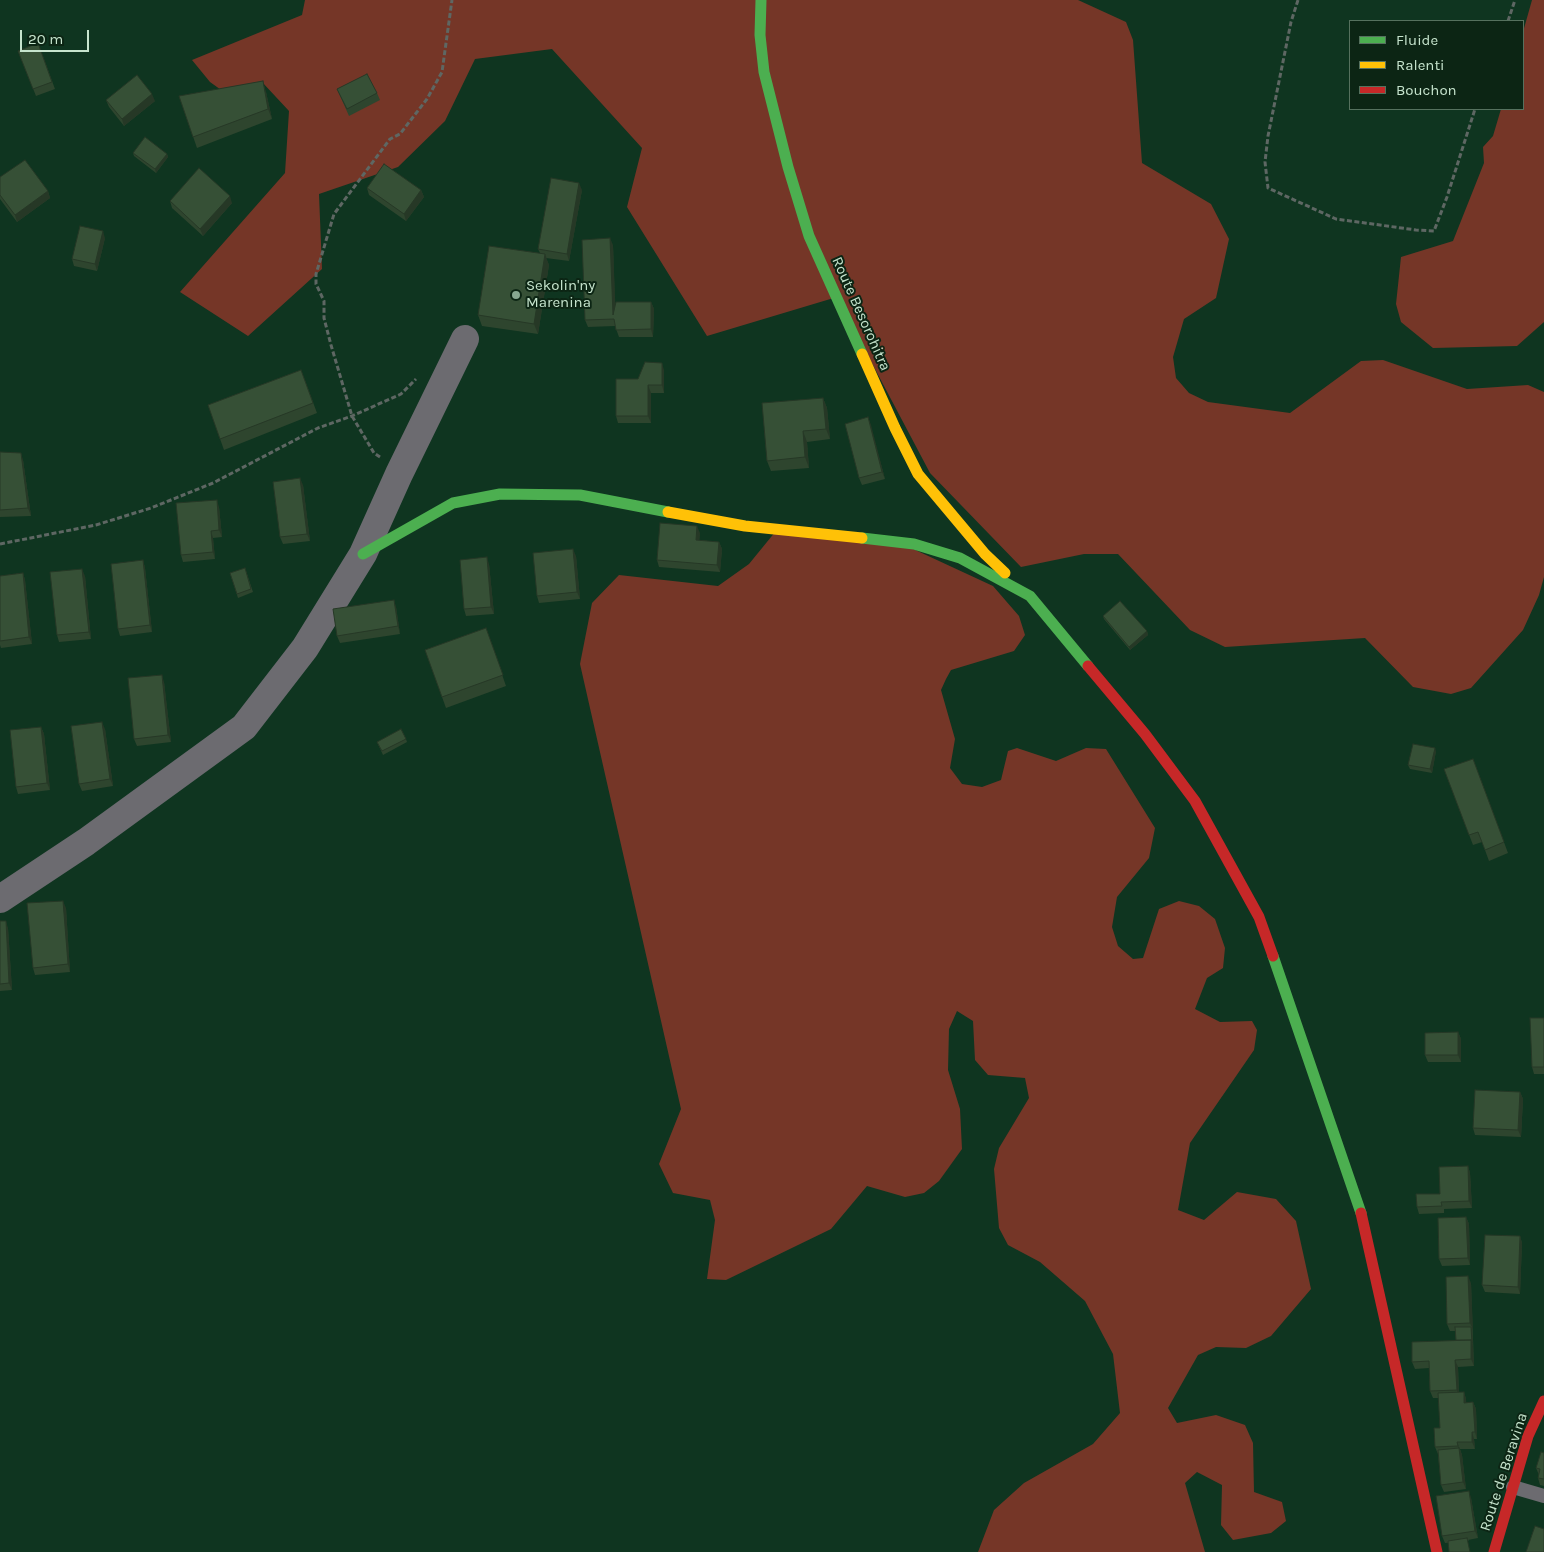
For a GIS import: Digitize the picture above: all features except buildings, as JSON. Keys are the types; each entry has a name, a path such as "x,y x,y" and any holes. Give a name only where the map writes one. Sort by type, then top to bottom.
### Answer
{"street":[{"name":"Route Besorohitra","path":"761,0 760,35 764,72 788,167 809,236 894,428 918,474 985,554 1030,596"},
{"path":"0,899 86,842 244,727 305,648 363,554 399,474 464,340"},
{"path":"363,554 453,503 500,494 580,495 745,526 914,544 960,558 1030,596 1145,734 1195,801 1259,917 1362,1217 1437,1552"},
{"name":"Route de Beravina","path":"1494,1552 1528,1436 1544,1401"}],"lane":[{"path":"1513,1487 1544,1496"}],"path":[{"path":"399,474 374,452 352,416 324,318 324,301 316,284 316,274 334,214 390,140 400,134 427,99 442,72 452,0"},
{"path":"1298,0 1291,22 1268,136 1265,162 1268,188 1336,219 1416,230 1434,230 1447,197 1475,110"},
{"path":"1508,20 1516,0"},
{"path":"0,544 96,525 151,508 213,483 318,428 352,416 401,394 421,373"}],"shaded area":[{"path":"305,0 1078,0 1126,22 1133,40 1142,163 1211,204 1229,239 1216,298 1184,319 1173,357 1176,378 1189,393 1208,402 1290,413 1361,361 1383,360 1467,389 1528,385 1544,392 1544,577 1539,595 1523,630 1471,688 1451,694 1413,687 1365,638 1225,647 1190,630 1118,554 1084,554 1021,567 930,473 837,297 707,336 627,207 642,148 552,49 475,59 445,121 398,167 319,194 322,269 248,336 180,292 285,173 289,111 262,82 231,97 210,82 192,60 302,15"},
{"path":"1532,0 1544,0 1544,322 1517,346 1433,348 1401,322 1396,304 1401,257 1453,241 1484,163 1483,147 1493,136 1501,110 1524,110 1524,28"},
{"path":"780,526 911,548 993,586 1019,616 1025,635 1014,651 951,670 941,690 955,739 950,768 962,784 982,787 1001,780 1008,751 1017,748 1056,761 1086,748 1106,749 1155,828 1149,858 1117,897 1112,927 1118,946 1133,959 1143,958 1159,909 1179,901 1199,906 1215,919 1225,948 1223,968 1207,978 1195,1009 1220,1022 1252,1021 1257,1030 1254,1050 1190,1143 1178,1210 1204,1220 1237,1192 1276,1199 1296,1221 1311,1289 1271,1336 1246,1348 1216,1347 1198,1355 1168,1408 1177,1423 1216,1415 1245,1425 1253,1443 1254,1492 1282,1502 1286,1521 1271,1533 1233,1540 1221,1525 1222,1485 1197,1472 1185,1483 1205,1552 978,1552 994,1510 1024,1483 1093,1444 1120,1413 1113,1354 1085,1301 1040,1262 1008,1245 999,1228 994,1169 999,1148 1029,1098 1025,1078 988,1075 975,1060 973,1021 957,1011 949,1029 948,1070 960,1109 962,1149 939,1181 924,1193 905,1197 867,1186 831,1229 726,1280 707,1279 715,1220 710,1200 673,1193 659,1164 681,1109 580,664 592,603 619,575 718,586 749,564"}],"traffic: fast":[{"path":"761,0 760,35 764,72 788,167 809,236 862,354"},
{"path":"363,554 453,503 500,494 580,495 668,512"},
{"path":"862,538 914,544 960,558 1030,596 1088,666"},
{"path":"1273,956 1361,1213"}],"traffic: slow":[{"path":"862,354 918,474 985,554 1005,573"},
{"path":"668,512 745,526 862,538"}],"traffic: jam":[{"path":"1088,666 1145,734 1195,801 1259,917 1273,956"},
{"path":"1361,1213 1437,1552"},
{"path":"1494,1552 1528,1436 1544,1401"}],"place":[{"name":"Sekolin'ny Marenina","path":"516,295"}]}
